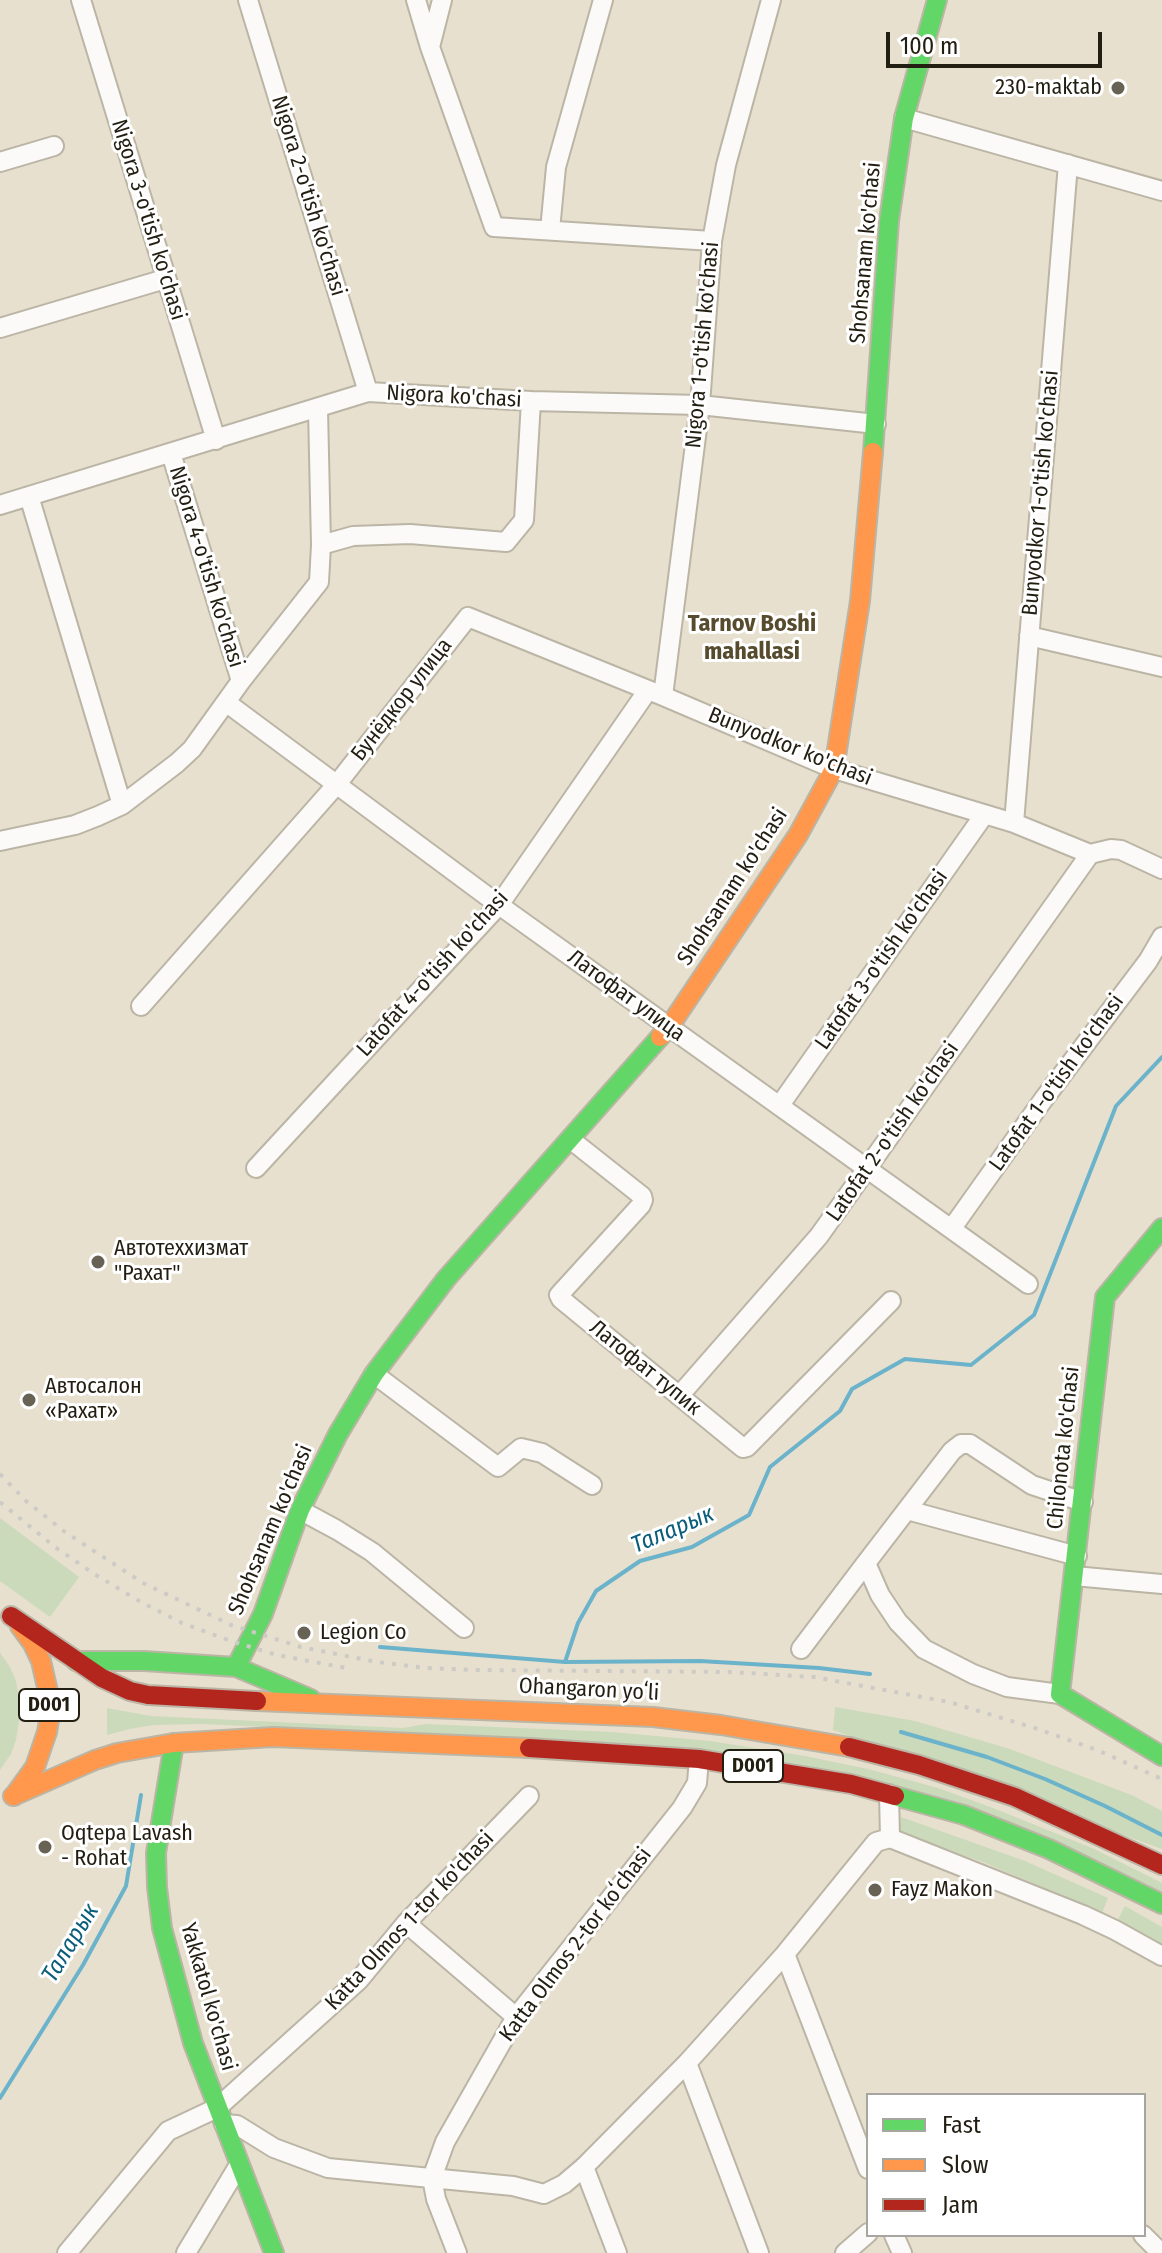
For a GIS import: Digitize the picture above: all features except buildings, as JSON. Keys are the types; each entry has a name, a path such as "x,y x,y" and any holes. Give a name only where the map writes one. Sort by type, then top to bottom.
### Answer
{"main road":[{"name":"Shohsanam ko'chasi","path":"236,1667 263,1614 300,1510 338,1434 374,1374 421,1309 669,1027 782,860 834,769 860,601 876,424 889,221 904,118 937,0"},
{"name":"Chilonota ko'chasi","path":"1060,1694 1106,1294 1162,1228"},
{"name":"Ohangaron yoʻli","path":"5,1612 111,1683 148,1695 653,1717 814,1739 896,1758 971,1781 1061,1817 1162,1865"},
{"name":"D001","path":"5,1612 28,1637 41,1661 49,1696 48,1724 42,1750 35,1767 7,1802"},
{"path":"76,1661 144,1661 236,1667 320,1703"},
{"path":"1060,1694 1162,1756"},
{"name":"D001","path":"7,1802 95,1760 138,1748 234,1738 625,1752 699,1759 810,1776 964,1815 1084,1865 1162,1904"},
{"name":"Yakkatol ko'chasi","path":"174,1743 156,1842 155,1864 162,1928 182,2008 274,2253"}],"street":[{"name":"Nigora 3-o'tish ko'chasi","path":"81,0 216,440"},
{"name":"Nigora 2-o'tish ko'chasi","path":"248,0 368,392"},
{"path":"416,0 494,227 712,241"},
{"path":"430,47 442,0"},
{"path":"550,230 556,167 603,0"},
{"name":"Nigora 1-o'tish ko'chasi","path":"656,693 700,405 712,241 726,165 771,0"},
{"path":"904,118 1162,191"},
{"path":"0,162 54,146"},
{"name":"Bunyodkor 1-o'tish ko'chasi","path":"1014,823 1068,164"},
{"path":"0,328 165,279"},
{"name":"Nigora ko'chasi","path":"0,505 368,392 531,401 700,405 876,424"},
{"path":"321,545 353,536 410,534 506,542 524,520 531,401"},
{"path":"0,841 75,825 122,805 192,749 319,582 318,409"},
{"name":"Nigora 4-o'tish ko'chasi","path":"171,453 241,681"},
{"path":"29,496 122,805"},
{"name":"Bunyodkor ko'chasi","path":"468,617 834,769 1014,823 1090,854 1121,850 1162,869"},
{"name":"Бунёдкор улица","path":"337,784 468,617"},
{"path":"1029,636 1162,667"},
{"name":"Latofat 4-o'tish ko'chasi","path":"256,1168 499,905 656,693"},
{"name":"Латофат улица","path":"227,703 499,905 1028,1284"},
{"path":"141,1006 337,784"},
{"name":"Latofat 3-o'tish ko'chasi","path":"780,1105 984,815"},
{"name":"Latofat 2-o'tish ko'chasi","path":"679,1396 819,1236 1090,854"},
{"name":"Latofat 1-o'tish ko'chasi","path":"952,1228 1148,961 1162,937"},
{"name":"Латофат тупик","path":"570,1139 642,1196 643,1200 559,1295 561,1299 739,1445 747,1447 891,1301"},
{"path":"374,1374 498,1467 521,1448 542,1453 592,1485"},
{"path":"801,1649 952,1451 961,1444 970,1444 1032,1485 1083,1502"},
{"path":"300,1510 372,1552 464,1628"},
{"path":"907,1510 1077,1556"},
{"path":"866,1563 880,1595 898,1622 924,1649 1007,1687 1060,1694"},
{"path":"1074,1576 1162,1584"},
{"name":"Katta Olmos 2-tor koʻchasi","path":"432,2178 445,2142 516,2017 682,1808 697,1783 699,1759"},
{"path":"889,1794 890,1838"},
{"name":"Katta Olmos 1-tor ko'chasi","path":"67,2253 168,2131 221,2116 359,1980 406,1923 529,1796"},
{"path":"221,2116 274,2148 328,2168 513,2186 544,2194 564,2184 584,2167 687,2063 785,1954 876,1842 890,1838 1083,1915 1162,1956"},
{"path":"406,1923 516,2017"},
{"path":"785,1954 866,2164"},
{"path":"687,2063 759,2253"},
{"path":"186,2253 239,2165"},
{"path":"584,2167 617,2253"},
{"path":"432,2178 436,2199 457,2253"},
{"path":"845,2253 866,2235"}],"green space":[{"path":"0,1518 79,1577 50,1617 0,1581"},
{"path":"0,1653 16,1681 21,1710 16,1740 0,1770"},
{"path":"835,1707 915,1721 1010,1749 1134,1796 1162,1811 1162,1849 833,1730"},
{"path":"107,1708 151,1716 403,1728 425,1724 612,1732 710,1741 805,1756 938,1788 993,1808 1092,1848 1162,1883 1162,1893 936,1797 404,1733 202,1724 153,1725 107,1735"},
{"path":"901,1817 1025,1861 1108,1898 1102,1913 983,1862 898,1833"},
{"path":"1125,1906 1162,1927 1162,1944 1118,1919"}],"waterway":[{"name":"Таларык","path":"380,1647 565,1662 578,1623 596,1591 640,1561 692,1547 749,1515 770,1467 840,1411 852,1389 905,1359 971,1365 1034,1315 1116,1106 1162,1057"},
{"path":"565,1662 700,1661 870,1674"},
{"path":"901,1732 987,1757 1045,1779 1162,1835"},
{"name":"Таларык","path":"0,2098 83,1965 126,1886 141,1795"}],"railway":[{"path":"0,1474 26,1501 65,1532 143,1583 231,1625 301,1647 427,1668 729,1672 814,1677 949,1702 1097,1750 1162,1779"},
{"path":"0,1502 55,1547 96,1575 182,1623 277,1655 352,1669"}],"traffic: fast":[{"path":"873,452 889,221 904,118 937,0"},
{"path":"236,1667 263,1614 300,1510 338,1434 374,1374 446,1279 660,1037"},
{"path":"1162,1228 1105,1297 1060,1694 1162,1756"},
{"path":"76,1661 144,1661 236,1667 311,1699"},
{"path":"174,1743 156,1853 162,1928 193,2043 274,2253"},
{"path":"895,1796 964,1815 1049,1849 1162,1904"}],"traffic: slow":[{"path":"660,1037 798,835 834,769 860,601 873,452"},
{"path":"14,1796 35,1767 50,1715 41,1661 20,1626"},
{"path":"257,1701 653,1717 849,1747"},
{"path":"13,1796 95,1760 174,1743 273,1737 529,1748"}],"traffic: jam":[{"path":"11,1616 102,1678 130,1691 148,1695 257,1701"},
{"path":"849,1747 919,1765 1015,1797 1162,1865"},
{"path":"529,1748 699,1759 851,1784 895,1796"}],"place":[{"name":"230-maktab","path":"1118,88"},
{"name":"Автотеххизмат \"Рахат\"","path":"98,1262"},
{"name":"Автосалон «Рахат»","path":"29,1400"},
{"name":"Legion Co","path":"304,1633"},
{"name":"Oqtepa Lavash - Rohat","path":"45,1847"},
{"name":"Fayz Makon","path":"875,1890"}],"district":[{"name":"Tarnov Boshi mahallasi","path":"752,638"}]}
